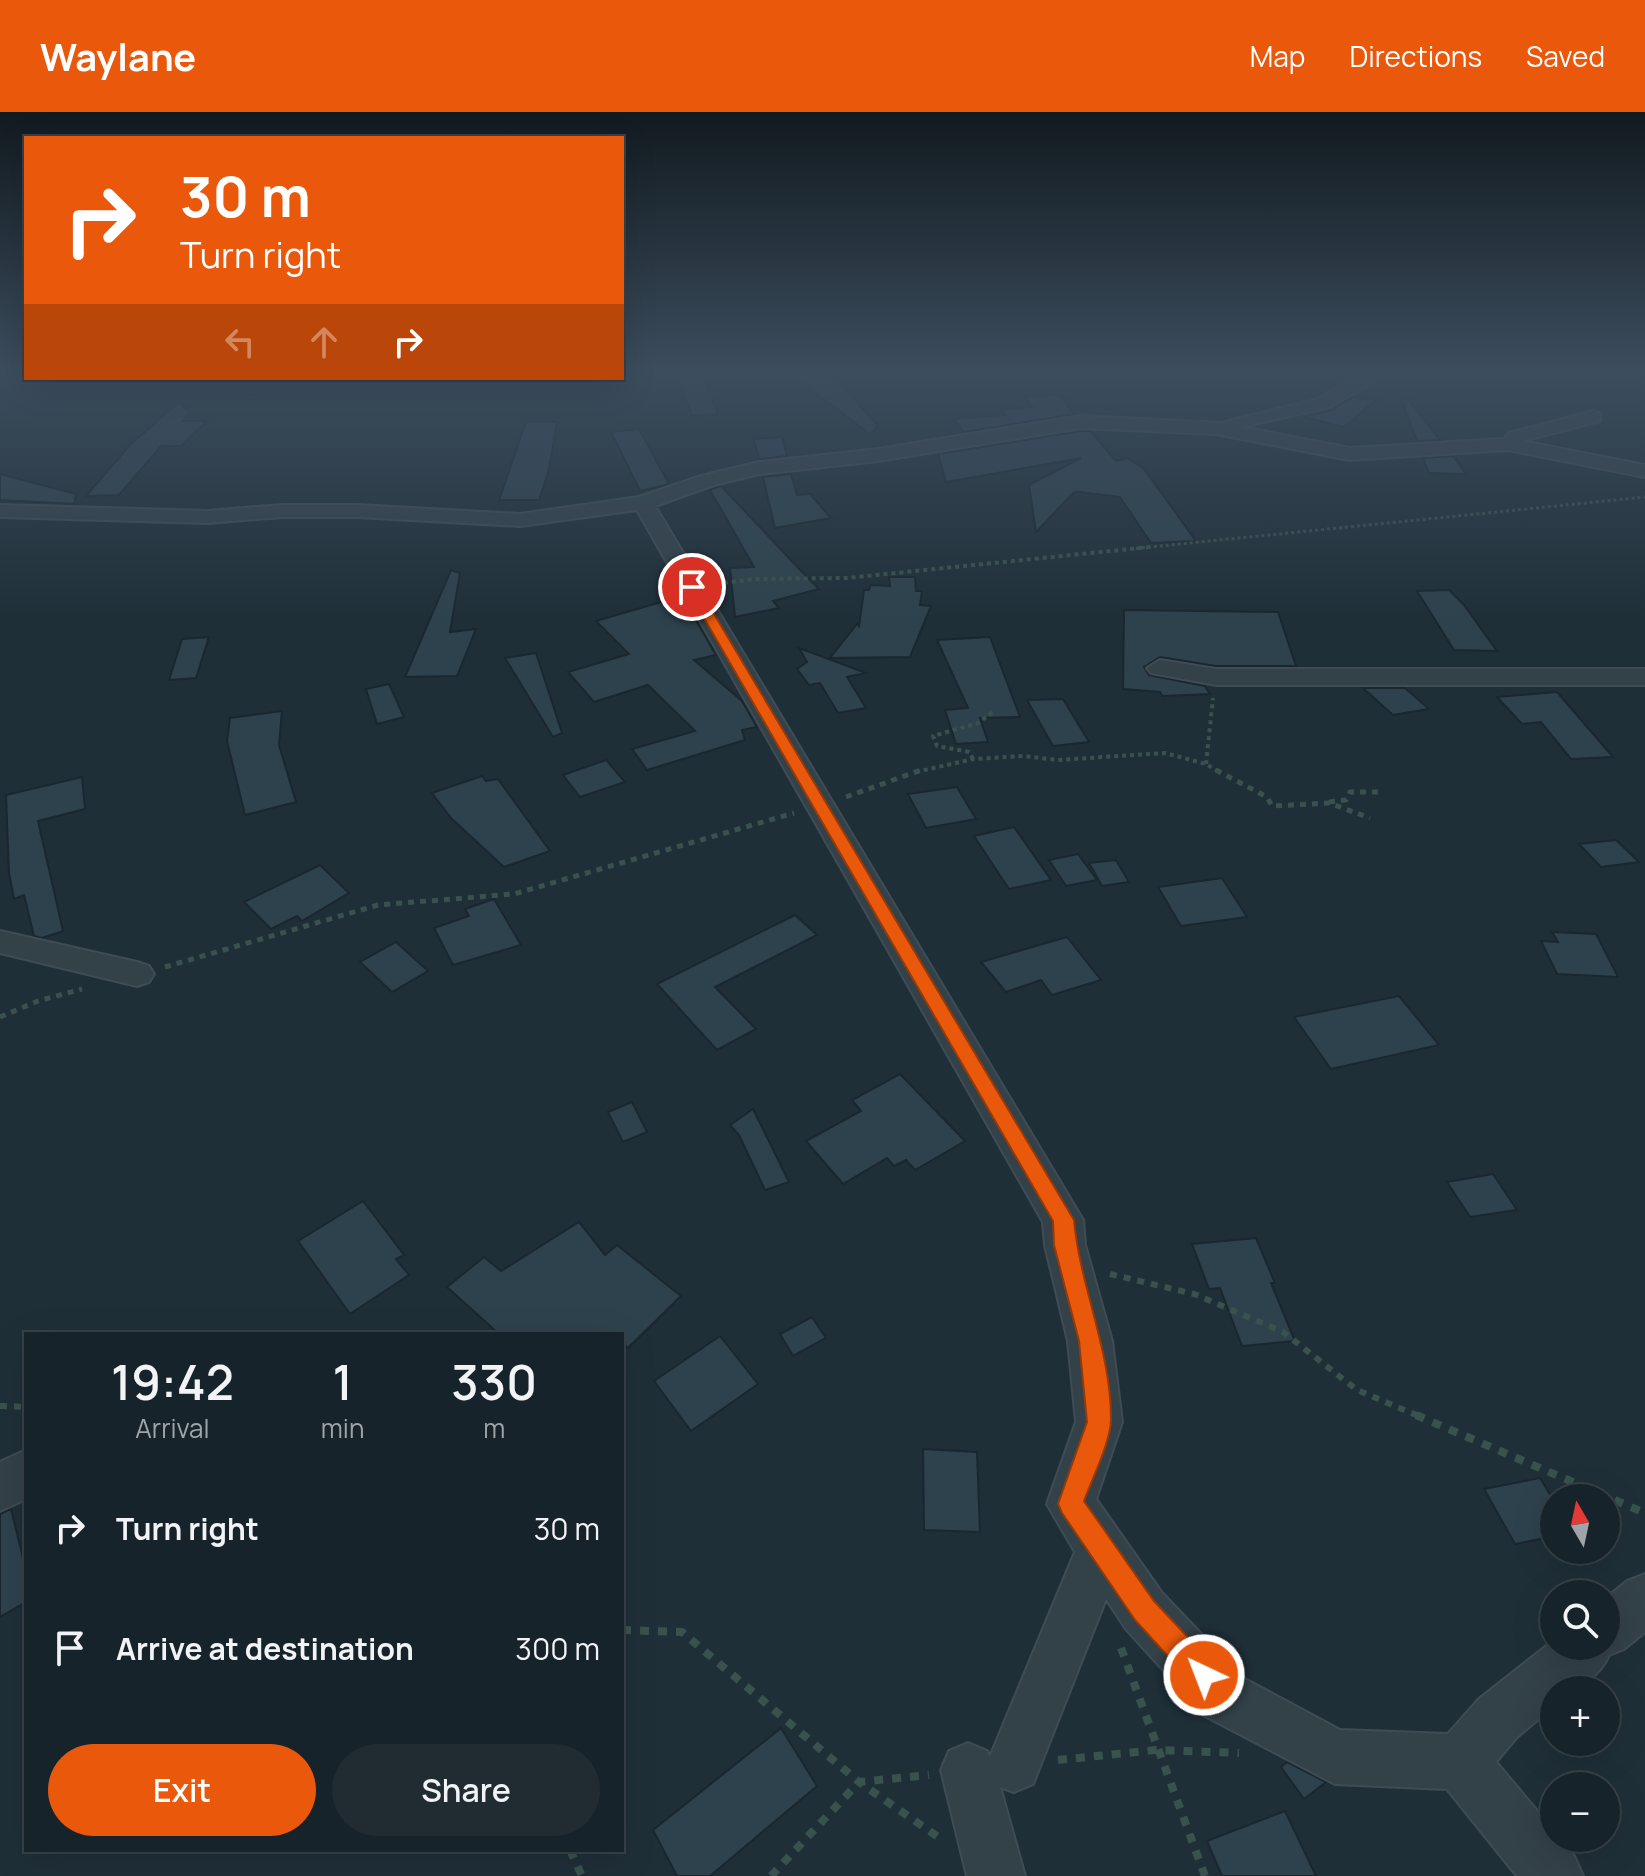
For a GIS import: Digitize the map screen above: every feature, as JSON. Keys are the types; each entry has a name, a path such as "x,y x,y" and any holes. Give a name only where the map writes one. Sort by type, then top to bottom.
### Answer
{"street":[{"path":"0,511 208,517 357,511 520,520 650,514 708,480 759,468 875,455"},
{"path":"1565,455 1645,471"},
{"path":"650,514 818,807 1063,1220 1065,1245 1090,1341 1099,1422 1071,1504 1144,1611 1224,1697 1335,1757 1460,1762 1554,1876"},
{"path":"1160,668 1216,677 1645,677"},
{"path":"0,942 137,974"},
{"path":"0,1487 24,1474"},
{"path":"996,1876 991,1768 1093,1569"},
{"path":"1620,1620 1645,1599"},
{"path":"1460,1762 1498,1718 1570,1660"}],"path":[{"path":"692,587 755,579 862,577 1645,497"},
{"path":"1206,764 1216,677"},
{"path":"973,759 969,752 937,746 933,736 978,723 994,711"},
{"path":"0,1017 38,1001 266,940 378,905 514,894 818,807 922,770 973,759 1023,756 1058,760 1165,753 1206,764 1244,788 1267,797 1272,806 1329,803 1346,800 1350,792 1382,792"},
{"path":"1329,803 1370,818"},
{"path":"1065,1245 1113,1276 1194,1294 1283,1332 1357,1390 1645,1513"},
{"path":"0,1406 24,1407"},
{"path":"624,1630 682,1632 859,1782 945,1842"},
{"path":"1120,1644 1205,1876"},
{"path":"571,1852 582,1876"}],"building":[{"path":"121,455 153,455 119,495 86,496"},
{"path":"514,455 551,455 539,500 499,500"},
{"path":"622,455 653,455 669,484 640,491"},
{"path":"758,455 787,456 759,459"},
{"path":"938,455 1111,455 1116,461 1128,458 1144,469 1196,541 1151,543 1120,497 1080,492 1074,492 1036,532 1029,485 1081,458 946,482"},
{"path":"1453,456 1466,474 1429,473 1423,458"},
{"path":"0,474 76,494 74,504 0,500"},
{"path":"791,474 797,495 810,494 831,518 775,528 763,477"},
{"path":"721,486 819,589 773,601 779,608 735,617 730,568 754,567 710,490"},
{"path":"451,570 460,573 450,632 476,629 457,676 405,677"},
{"path":"889,577 915,577 916,591 922,591 920,605 931,606 910,657 830,658 857,624 859,626 864,590 869,590 870,585 890,586"},
{"path":"1449,590 1464,605 1497,651 1454,650 1417,591"},
{"path":"682,596 716,655 694,660 742,701 757,727 742,730 745,740 647,770 632,749 695,731 648,685 594,702 568,672 629,654 596,621"},
{"path":"1124,610 1278,612 1296,666 1216,666 1160,657 1144,667 1149,675 1205,686 1210,694 1162,696 1160,692 1123,689"},
{"path":"209,637 196,678 169,680 182,639"},
{"path":"990,637 1020,717 980,718 988,742 956,744 945,710 968,708 937,640"},
{"path":"799,648 866,673 847,677 866,708 838,713 820,683 809,685 797,669 807,662"},
{"path":"536,653 562,733 553,737 505,658"},
{"path":"389,684 404,717 377,724 366,689"},
{"path":"1363,688 1405,688 1429,709 1393,715"},
{"path":"1557,692 1613,757 1571,759 1541,722 1522,724 1497,697"},
{"path":"1063,699 1089,742 1053,746 1027,700"},
{"path":"282,711 279,745 296,802 245,815 227,741 230,718"},
{"path":"606,760 625,782 580,797 563,775"},
{"path":"482,776 486,781 498,779 550,851 504,867 451,818 432,793"},
{"path":"82,777 85,809 38,821 63,931 42,938 34,936 24,895 14,899 9,873 6,795"},
{"path":"957,787 976,819 926,828 908,794"},
{"path":"1014,827 1051,880 1009,889 974,836"},
{"path":"1616,840 1639,862 1601,867 1579,844"},
{"path":"1078,854 1097,880 1066,886 1049,860"},
{"path":"1116,860 1129,882 1102,886 1089,863"},
{"path":"320,865 349,893 302,921 297,916 271,929 244,902"},
{"path":"1222,878 1247,917 1181,926 1158,887"},
{"path":"494,899 521,945 453,965 434,928 469,916 465,909"},
{"path":"795,915 817,935 715,987 756,1029 717,1050 657,984"},
{"path":"1552,932 1596,934 1618,977 1557,974 1541,941 1558,942"},
{"path":"1067,937 1101,980 1052,995 1041,980 1006,992 981,962"},
{"path":"396,942 428,971 392,992 360,962"},
{"path":"1399,996 1439,1045 1331,1069 1294,1017"},
{"path":"900,1074 965,1141 915,1170 906,1160 894,1166 887,1158 843,1184 806,1141 861,1111 852,1100"},
{"path":"632,1102 647,1132 623,1142 608,1112"},
{"path":"753,1109 789,1182 765,1190 739,1135 730,1125"},
{"path":"1493,1174 1517,1210 1470,1217 1447,1182"},
{"path":"363,1201 404,1255 396,1259 409,1275 350,1314 298,1241"},
{"path":"579,1222 605,1255 617,1245 681,1296 628,1348 624,1345 624,1332 497,1332 447,1287 484,1257 501,1271"},
{"path":"1256,1238 1295,1341 1242,1346 1220,1288 1209,1289 1192,1244"},
{"path":"812,1317 826,1338 793,1356 780,1334"},
{"path":"720,1336 758,1384 691,1431 654,1381"},
{"path":"923,1449 977,1452 980,1532 924,1530"},
{"path":"1540,1478 1544,1484 1540,1484 1540,1539 1515,1544 1484,1489"},
{"path":"11,1509 24,1562 24,1603 0,1617 0,1514"},
{"path":"781,1728 817,1786 710,1876 677,1876 653,1830"},
{"path":"1287,1762 1326,1782 1304,1799 1281,1767"},
{"path":"1285,1811 1316,1876 1222,1876 1207,1841"}],"route":[{"path":"692,587 818,807 1063,1220 1065,1245 1090,1341 1099,1422 1071,1504 1144,1611 1204,1675"}]}
